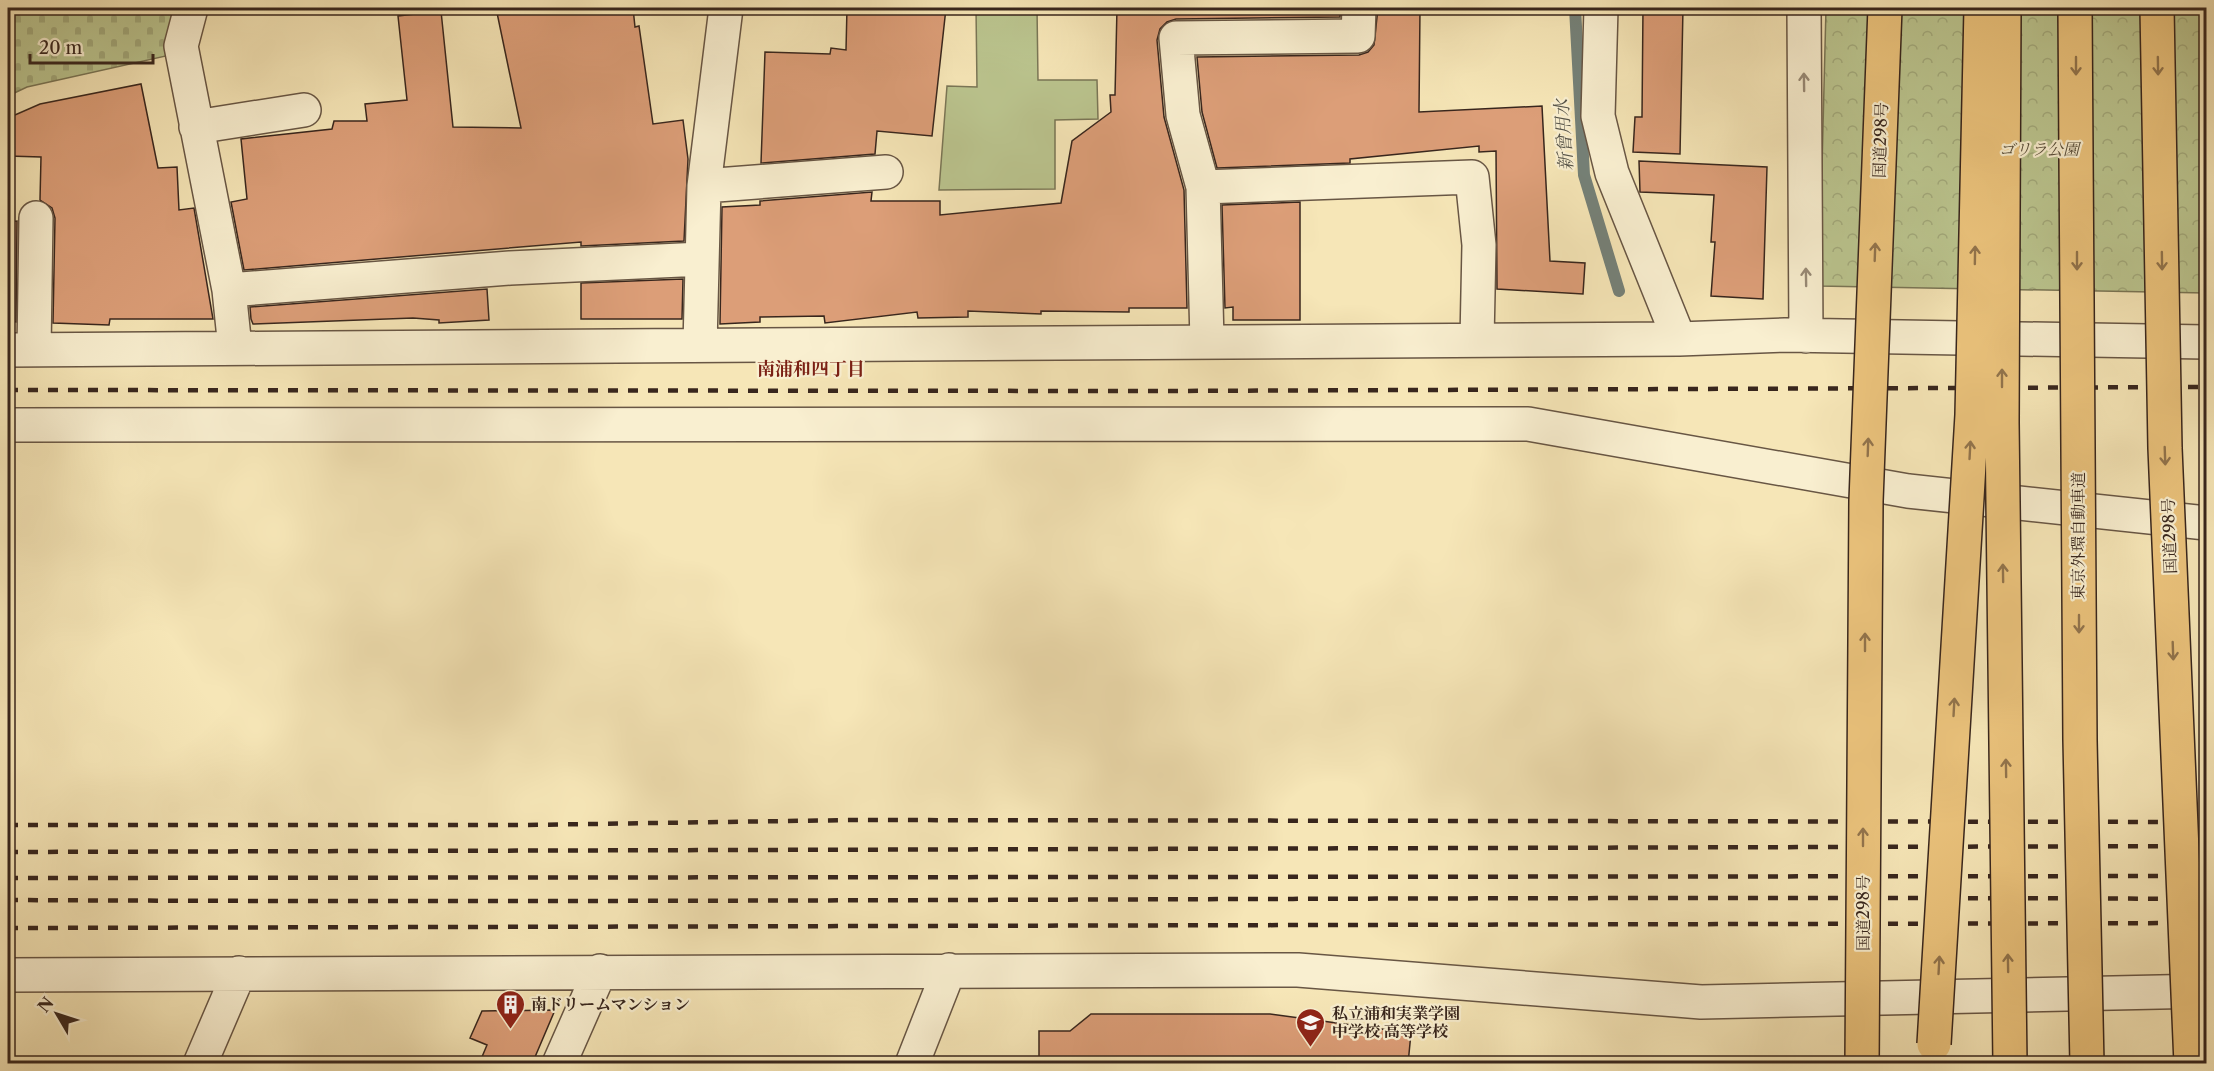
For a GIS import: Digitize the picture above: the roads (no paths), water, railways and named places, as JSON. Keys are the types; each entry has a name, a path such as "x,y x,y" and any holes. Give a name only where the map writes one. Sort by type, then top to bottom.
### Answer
{"highway":[{"name":"国道298号","path":"1862,1064 1866,501 1885,8"},
{"path":"1934,1044 1972,415 1981,8"},
{"path":"2004,8 2002,422 2010,1064"},
{"name":"東京外環自動車道","path":"2075,8 2080,740 2087,1064"},
{"name":"国道298号","path":"2157,8 2165,448 2191,1064"},
{"path":"2080,740 2107,1064"}],"street":[{"path":"191,8 181,46 229,290 235,348"},
{"path":"700,345 704,186 726,8"},
{"path":"1207,341 1203,187 1183,115 1176,38 1358,36 1359,8"},
{"path":"1601,8 1598,116 1612,173 1678,339"},
{"path":"1804,8 1806,336"},
{"path":"196,127 304,110"},
{"path":"704,186 886,172"},
{"path":"1203,187 1472,177 1479,245 1477,340"},
{"path":"36,218 21,350 1678,339 1806,336 2206,342"},
{"path":"229,290 510,268 702,260"},
{"path":"8,426 1528,424 1908,491 2206,523"},
{"path":"912,1064 949,970"},
{"path":"8,975 1298,970 1701,1002 2206,991"},
{"path":"560,1064 600,971"},
{"path":"200,1064 239,973"}],"waterway":[{"name":"新曾用水","path":"1575,8 1584,175 1619,291"}],"railway":[{"path":"8,390 1158,391 2206,387"},
{"path":"8,825 524,825 853,820 2206,822"},
{"path":"8,852 2206,846"},
{"path":"8,878 2206,876"},
{"path":"8,900 2206,899"},
{"path":"8,928 2206,923"}],"place":[{"name":"南ドリームマンション","path":"510,1030"},
{"name":"私立浦和実業学園 中学校 高等学校","path":"1311,1048"}],"district":[{"name":"南浦和四丁目","path":"811,369"}],"park label":[{"name":"ゴリラ公園","path":"2039,149"}]}
